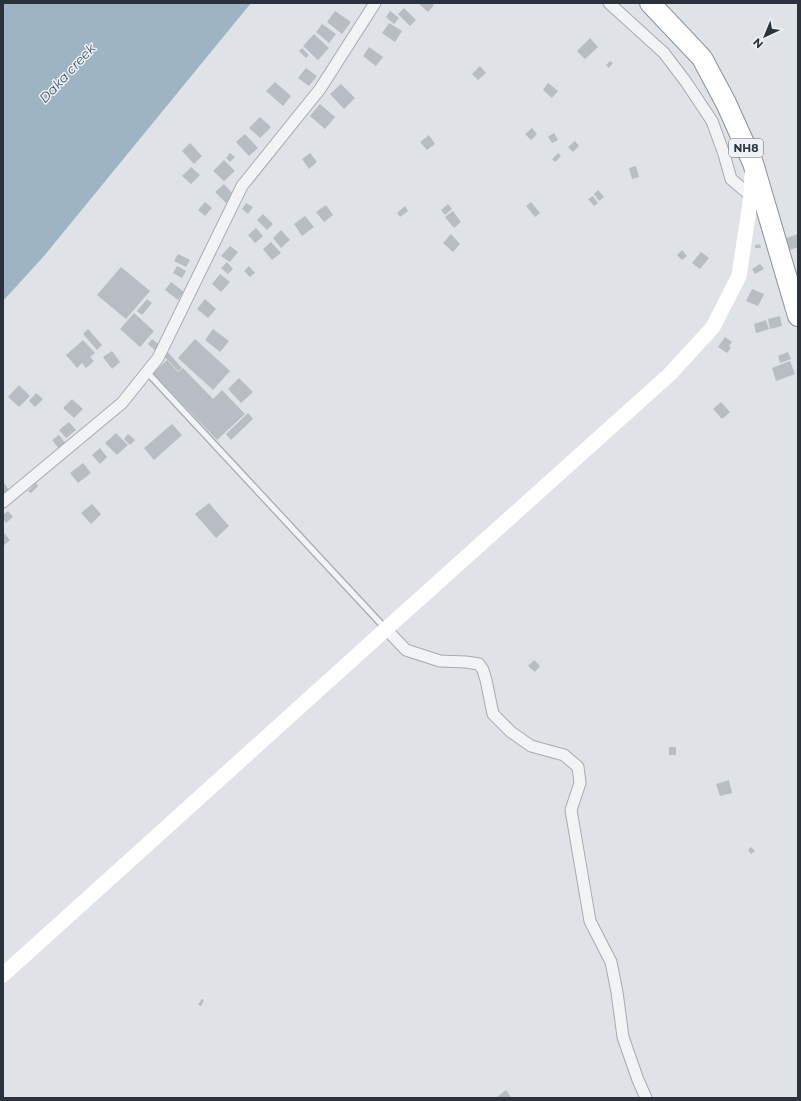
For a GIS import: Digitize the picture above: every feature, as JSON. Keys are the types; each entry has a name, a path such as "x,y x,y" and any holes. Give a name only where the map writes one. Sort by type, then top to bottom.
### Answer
{"highway":[{"name":"NH8","path":"650,3 702,58 726,103 752,163 798,316"}],"street":[{"path":"3,502 122,402 158,358 242,186 320,89 375,3"},
{"path":"609,3 664,53 686,82 712,121 731,179 751,196"},
{"path":"3,975 670,374 713,327 739,276 751,196 752,163"},
{"path":"386,629 406,650 440,661 479,664 483,670 486,680 493,714 511,732 531,746 564,755 578,767 580,782 571,810 590,921 611,962 623,1037 646,1098"}],"lane":[{"path":"147,372 386,629"}],"water":[{"name":"Daka creek","path":"3,3 251,3 44,256 3,301"}],"building":[{"path":"418,3 431,3 434,5 428,12"},
{"path":"404,8 416,20 410,26 398,14"},
{"path":"335,11 351,22 342,34 327,22"},
{"path":"390,11 399,18 394,24 386,17"},
{"path":"389,23 402,31 395,42 382,33"},
{"path":"322,24 336,34 329,43 316,32"},
{"path":"314,34 329,48 318,60 303,46"},
{"path":"590,38 598,47 585,59 577,51"},
{"path":"369,47 383,57 376,66 363,56"},
{"path":"302,48 309,55 306,58 299,51"},
{"path":"610,61 613,63 609,68 606,65"},
{"path":"480,66 486,73 478,80 472,74"},
{"path":"306,68 317,76 309,86 298,78"},
{"path":"275,82 291,96 283,106 266,91"},
{"path":"548,83 558,91 552,98 543,90"},
{"path":"341,84 355,98 344,109 330,94"},
{"path":"320,104 335,117 325,129 310,116"},
{"path":"260,117 271,127 260,138 249,128"},
{"path":"532,128 537,134 531,140 525,134"},
{"path":"554,133 558,140 552,143 548,137"},
{"path":"245,134 258,148 249,156 236,142"},
{"path":"429,135 435,144 427,150 420,142"},
{"path":"575,141 579,146 573,152 568,147"},
{"path":"190,143 202,156 194,164 182,151"},
{"path":"230,153 235,157 230,162 226,158"},
{"path":"310,153 317,162 309,169 302,159"},
{"path":"558,153 561,156 555,162 552,159"},
{"path":"224,160 235,171 224,181 213,171"},
{"path":"636,166 639,177 632,179 629,168"},
{"path":"191,167 200,175 191,184 182,176"},
{"path":"224,184 234,195 226,203 215,192"},
{"path":"598,190 604,197 599,201 594,194"},
{"path":"593,196 598,203 594,206 588,199"},
{"path":"205,202 212,208 205,216 198,210"},
{"path":"531,202 540,213 535,217 526,206"},
{"path":"246,203 253,207 248,214 242,209"},
{"path":"448,204 452,209 445,215 441,210"},
{"path":"326,205 333,215 324,222 316,212"},
{"path":"405,206 408,211 400,217 397,213"},
{"path":"453,211 461,222 454,228 445,217"},
{"path":"263,214 273,224 267,230 257,220"},
{"path":"305,216 314,227 302,236 294,224"},
{"path":"256,228 263,236 255,243 248,235"},
{"path":"281,230 290,240 281,248 273,238"},
{"path":"451,234 460,244 453,252 443,243"},
{"path":"798,234 798,247 790,250 786,238"},
{"path":"271,242 281,253 272,260 263,249"},
{"path":"760,244 761,248 755,248 755,245"},
{"path":"230,246 238,252 230,262 221,256"},
{"path":"682,250 687,256 682,260 677,255"},
{"path":"701,252 709,258 700,269 692,263"},
{"path":"178,254 190,260 186,267 174,261"},
{"path":"227,262 233,269 228,274 221,268"},
{"path":"760,264 764,269 755,274 752,269"},
{"path":"177,266 186,271 182,278 173,273"},
{"path":"249,266 255,273 250,277 244,271"},
{"path":"121,267 150,291 126,319 97,295"},
{"path":"220,274 230,282 221,292 212,284"},
{"path":"171,282 184,292 178,300 165,290"},
{"path":"752,289 764,294 758,306 746,301"},
{"path":"147,299 152,303 142,315 137,311"},
{"path":"205,299 216,309 208,318 197,309"},
{"path":"134,313 154,331 140,347 120,329"},
{"path":"780,316 782,326 770,329 768,319"},
{"path":"766,320 769,329 756,333 754,324"},
{"path":"88,329 102,345 97,350 83,334"},
{"path":"213,329 229,341 220,352 205,340"},
{"path":"725,337 732,342 729,346 731,348 727,353 718,347"},
{"path":"152,339 162,347 157,352 148,344"},
{"path":"195,339 230,371 213,390 178,358"},
{"path":"83,340 95,353 90,357 94,361 86,368 82,363 77,368 66,355"},
{"path":"166,350 182,368 178,371 162,354"},
{"path":"112,351 120,362 112,369 103,357"},
{"path":"788,352 791,359 780,363 778,356"},
{"path":"167,360 178,372 183,368 213,399 222,390 245,414 217,440 153,373"},
{"path":"790,361 795,374 776,381 772,368"},
{"path":"239,378 253,392 241,403 228,389"},
{"path":"19,385 30,396 19,407 8,397"},
{"path":"36,393 43,399 35,407 29,401"},
{"path":"72,399 83,409 74,418 63,408"},
{"path":"721,402 730,412 722,419 713,409"},
{"path":"248,413 253,419 231,440 226,434"},
{"path":"69,422 76,430 66,438 59,430"},
{"path":"172,424 182,435 154,460 144,448"},
{"path":"116,433 128,445 117,455 105,443"},
{"path":"128,434 135,440 130,445 124,439"},
{"path":"59,435 67,445 60,450 52,440"},
{"path":"100,448 107,457 100,464 92,455"},
{"path":"83,463 91,473 78,483 70,473"},
{"path":"4,483 9,490 3,495 3,484"},
{"path":"36,483 38,486 31,493 28,491"},
{"path":"209,503 229,526 216,538 195,514"},
{"path":"92,504 101,514 91,524 81,513"},
{"path":"8,511 13,517 6,523 3,519 3,515"},
{"path":"3,532 10,540 3,546"},
{"path":"534,660 540,666 535,672 528,666"},
{"path":"669,747 676,747 676,755 669,755"},
{"path":"729,780 732,793 720,796 716,784"},
{"path":"751,847 755,851 751,854 748,850"},
{"path":"202,999 204,1000 201,1006 198,1005"},
{"path":"506,1090 511,1097 510,1098 496,1098"}]}
